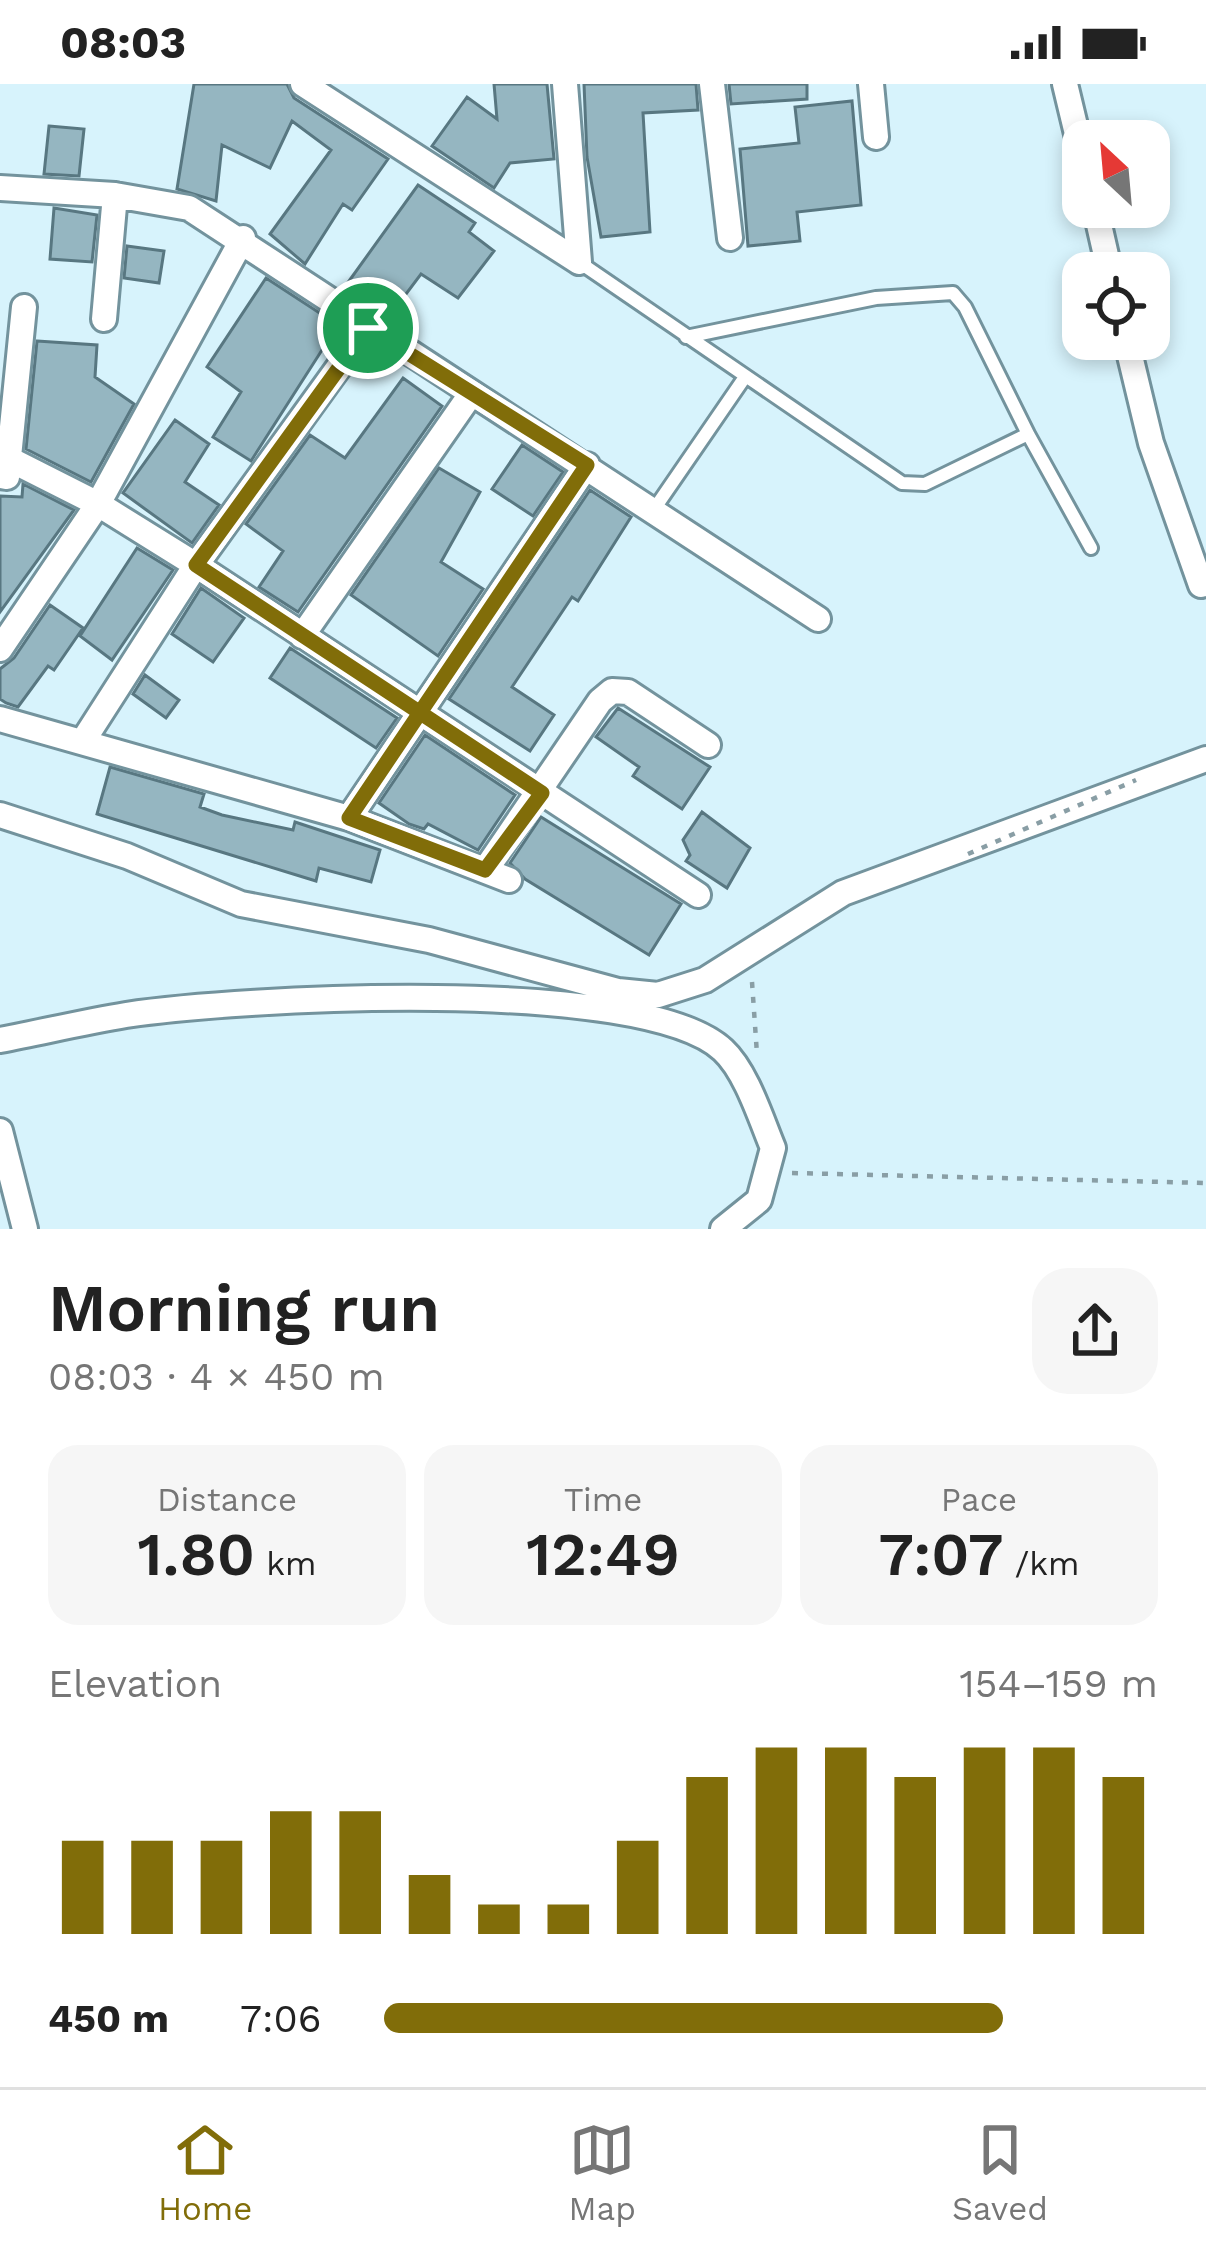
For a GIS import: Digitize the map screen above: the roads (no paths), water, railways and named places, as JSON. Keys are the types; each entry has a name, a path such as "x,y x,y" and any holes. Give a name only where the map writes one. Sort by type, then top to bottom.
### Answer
{"street":[{"path":"303,84 579,262"},
{"path":"565,84 579,262"},
{"path":"712,84 730,238"},
{"path":"872,84 877,136"},
{"path":"1065,84 1074,120"},
{"path":"0,188 115,195 188,208 243,238 368,328 655,508 818,619"},
{"path":"104,320 115,195"},
{"path":"0,650 98,504 243,238"},
{"path":"24,308 4,468 98,504 698,895"},
{"path":"83,741 196,565 368,328"},
{"path":"1131,360 1151,443 1201,585"},
{"path":"302,636 471,394"},
{"path":"349,818 587,465"},
{"path":"485,870 542,793 600,701 612,691 628,692 708,745"},
{"path":"0,719 349,818 509,880"},
{"path":"0,815 127,856 241,904 458,946 618,992 658,995 688,988 843,893 1206,759"},
{"path":"0,1040 128,1015 324,1000 589,1005 685,1029 724,1050 773,1148 759,1200 723,1229"},
{"path":"0,1132 25,1229"}],"lane":[{"path":"579,262 902,483 925,484 1028,434"},
{"path":"686,337 876,298 933,290 953,293 965,307 1091,548"},
{"path":"655,508 745,377"}]}
